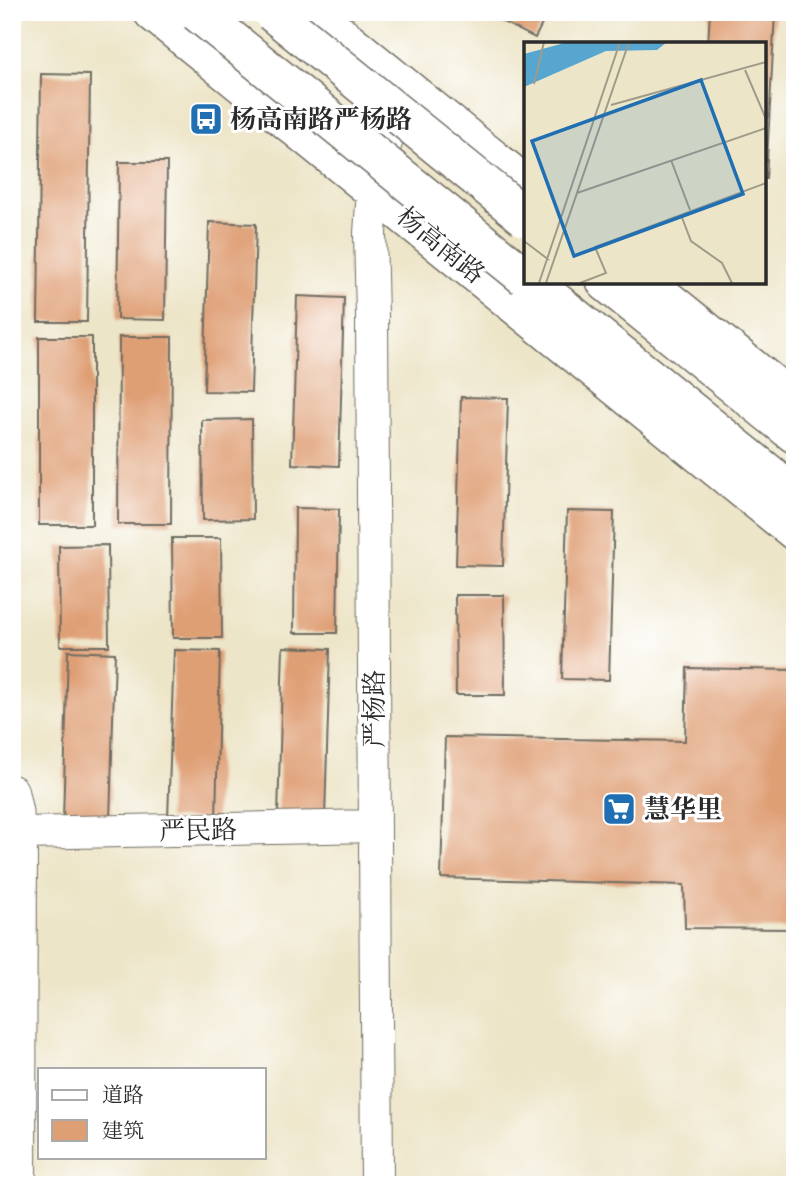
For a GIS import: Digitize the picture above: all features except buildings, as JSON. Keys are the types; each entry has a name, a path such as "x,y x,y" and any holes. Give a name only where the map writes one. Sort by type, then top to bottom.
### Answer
{"main road":[{"name":"杨高南路","path":"153,12 795,531"},
{"name":"杨高南路","path":"197,12 524,276"},
{"path":"272,12 524,216"},
{"path":"312,12 524,184"},
{"path":"534,284 795,495"},
{"path":"608,284 795,434"},
{"path":"647,284 795,403"}],"street":[{"name":"严杨路","path":"377,1185 370,233 373,190 402,85"},
{"path":"12,791 21,833 20,1185"},
{"name":"严民路","path":"21,833 375,826"}],"place":[{"name":"杨高南路严杨路","path":"206,119"},
{"name":"慧华里","path":"619,809"}]}
